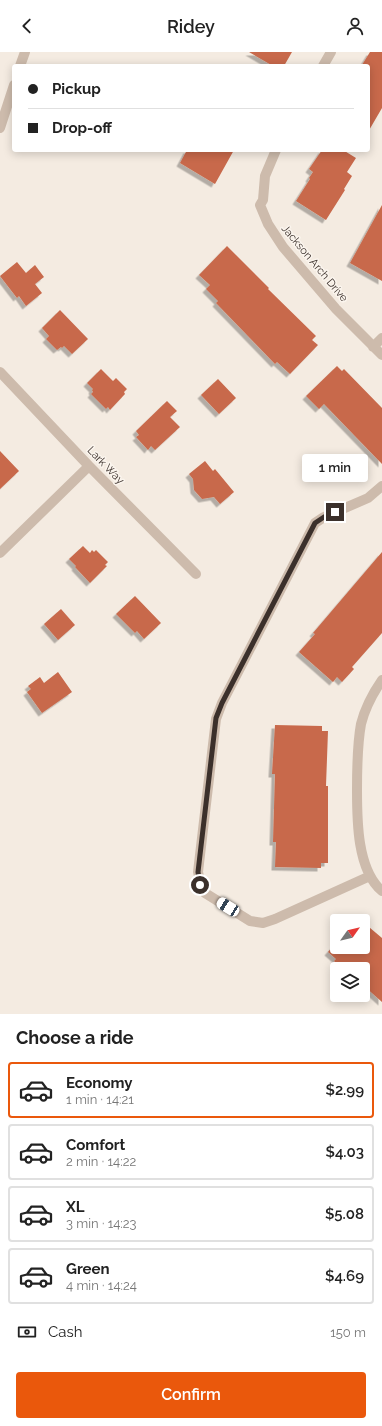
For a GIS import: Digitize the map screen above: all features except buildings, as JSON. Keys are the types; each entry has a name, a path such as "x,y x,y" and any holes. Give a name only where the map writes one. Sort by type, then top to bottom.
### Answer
{"street":[{"path":"21,64 25,52"},
{"path":"324,64 331,52"},
{"path":"0,128 12,91"},
{"name":"Jackson Arch Drive","path":"275,152 265,176 263,200 260,205 268,224 283,247 336,308 382,355"},
{"path":"374,347 382,338"},
{"name":"Lark Way","path":"0,372 89,466 196,574"},
{"path":"0,553 89,466"},
{"path":"370,876 263,923 250,921 205,893 200,885 198,872 216,718 222,703 315,523 324,517 368,498 382,486"},
{"path":"382,680 370,698 362,723 357,754 358,826 362,852 370,876 377,887 382,891"}],"route":[{"path":"200,885 198,872 216,718 222,703 315,523 335,512"}]}
